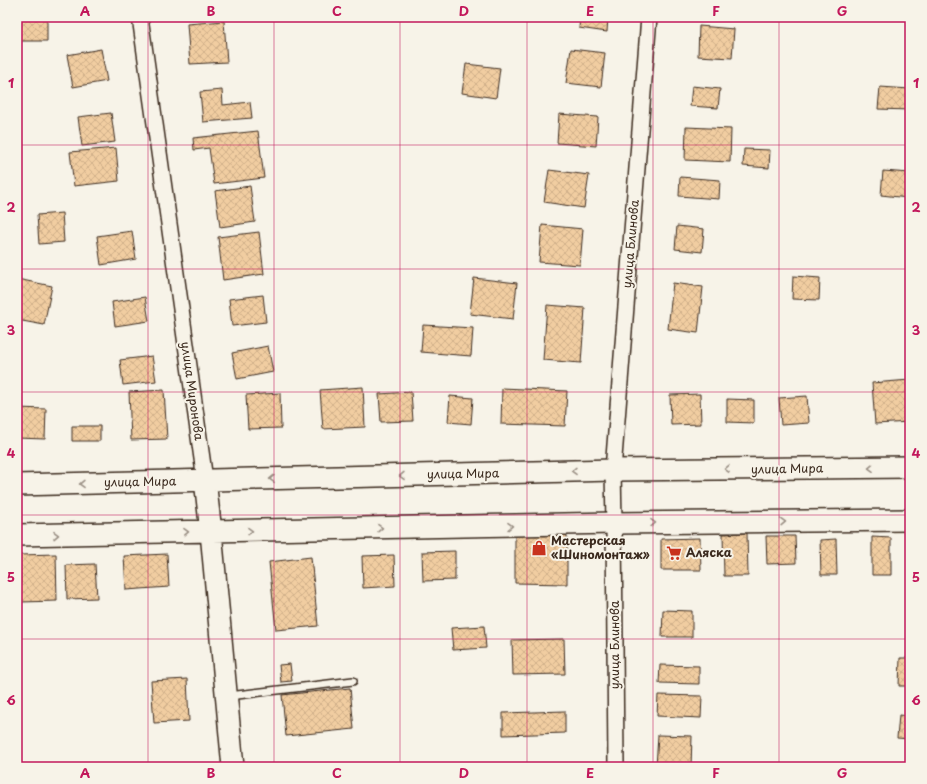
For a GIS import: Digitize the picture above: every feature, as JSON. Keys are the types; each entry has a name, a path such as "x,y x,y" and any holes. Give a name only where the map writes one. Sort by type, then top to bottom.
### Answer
{"street":[{"name":"улица Миронова","path":"140,17 205,480 233,767"},
{"name":"улица Блинова","path":"616,767 613,470 649,17"},
{"name":"улица Мира","path":"17,485 613,470 910,467"},
{"path":"17,536 614,524 910,520"}],"lane":[{"path":"227,696 353,681"}],"building":[{"path":"17,17 47,17 47,41 17,41"},
{"path":"66,17 88,17 66,20"},
{"path":"460,17 497,17 497,20"},
{"path":"580,17 608,17 607,32 579,28"},
{"path":"224,21 227,62 190,64 187,24"},
{"path":"699,26 734,29 732,58 698,56"},
{"path":"101,49 107,81 73,87 67,55"},
{"path":"571,49 605,53 601,87 566,83"},
{"path":"466,64 500,68 496,98 462,93"},
{"path":"692,86 720,89 718,108 690,106"},
{"path":"880,87 910,89 910,110 878,109"},
{"path":"222,90 223,105 250,102 252,118 203,122 200,92"},
{"path":"111,113 115,142 82,146 78,117"},
{"path":"559,114 598,117 596,146 557,143"},
{"path":"686,127 731,129 730,162 685,160"},
{"path":"258,131 264,178 214,184 209,148 194,150 193,138"},
{"path":"116,148 119,181 74,186 70,152"},
{"path":"744,149 770,150 769,168 743,166"},
{"path":"549,170 589,175 584,208 544,202"},
{"path":"883,171 910,173 908,198 881,195"},
{"path":"680,177 720,180 719,199 679,196"},
{"path":"250,186 255,222 220,227 215,191"},
{"path":"62,213 64,242 39,244 37,215"},
{"path":"542,225 583,229 580,265 539,262"},
{"path":"677,226 704,229 702,252 675,249"},
{"path":"132,231 136,259 101,265 97,236"},
{"path":"259,232 264,274 223,280 218,237"},
{"path":"793,276 820,278 819,300 792,299"},
{"path":"474,278 517,283 513,319 470,314"},
{"path":"17,279 52,286 44,325 17,320"},
{"path":"673,283 703,287 698,333 668,329"},
{"path":"263,295 266,322 232,326 229,299"},
{"path":"145,297 149,321 115,326 112,302"},
{"path":"547,305 585,308 581,363 543,360"},
{"path":"423,325 473,328 471,356 421,352"},
{"path":"268,346 273,372 237,379 232,353"},
{"path":"152,356 156,381 123,385 120,360"},
{"path":"910,380 910,422 875,424 872,383"},
{"path":"363,387 365,427 323,429 320,390"},
{"path":"502,388 567,391 565,426 501,424"},
{"path":"164,390 167,439 131,440 129,392"},
{"path":"411,392 413,421 381,422 379,394"},
{"path":"280,393 281,428 248,429 246,395"},
{"path":"700,394 701,424 671,425 670,395"},
{"path":"450,396 473,398 471,424 448,422"},
{"path":"807,396 809,423 781,425 779,398"},
{"path":"727,399 754,400 754,423 727,422"},
{"path":"17,408 46,409 45,439 17,438"},
{"path":"72,426 100,426 100,441 72,441"},
{"path":"747,533 748,576 724,576 723,534"},
{"path":"515,534 567,535 567,584 515,583"},
{"path":"766,536 795,536 796,563 767,564"},
{"path":"872,537 891,538 891,575 872,575"},
{"path":"700,538 701,570 661,570 661,539"},
{"path":"836,539 837,575 821,575 820,540"},
{"path":"455,551 455,580 423,581 422,552"},
{"path":"56,554 57,601 21,602 20,555"},
{"path":"167,554 169,587 126,590 124,556"},
{"path":"394,555 395,586 363,588 362,556"},
{"path":"311,557 318,626 276,630 269,562"},
{"path":"95,564 97,598 67,599 66,565"},
{"path":"663,610 692,611 692,637 662,637"},
{"path":"484,626 486,648 453,650 451,628"},
{"path":"564,639 565,674 513,675 512,640"},
{"path":"900,658 910,658 910,686 899,686"},
{"path":"290,664 292,681 281,682 279,665"},
{"path":"660,665 699,666 699,684 659,683"},
{"path":"187,679 189,721 154,723 151,681"},
{"path":"350,688 354,729 286,736 282,695"},
{"path":"658,695 702,696 701,718 657,716"},
{"path":"565,711 565,733 503,735 503,713"},
{"path":"899,715 910,716 910,739 897,738"},
{"path":"658,735 692,736 691,767 656,767"}],"place":[{"name":"Мастерская «Шиномонтаж»","path":"539,548"},
{"name":"Аляска","path":"674,553"}]}
